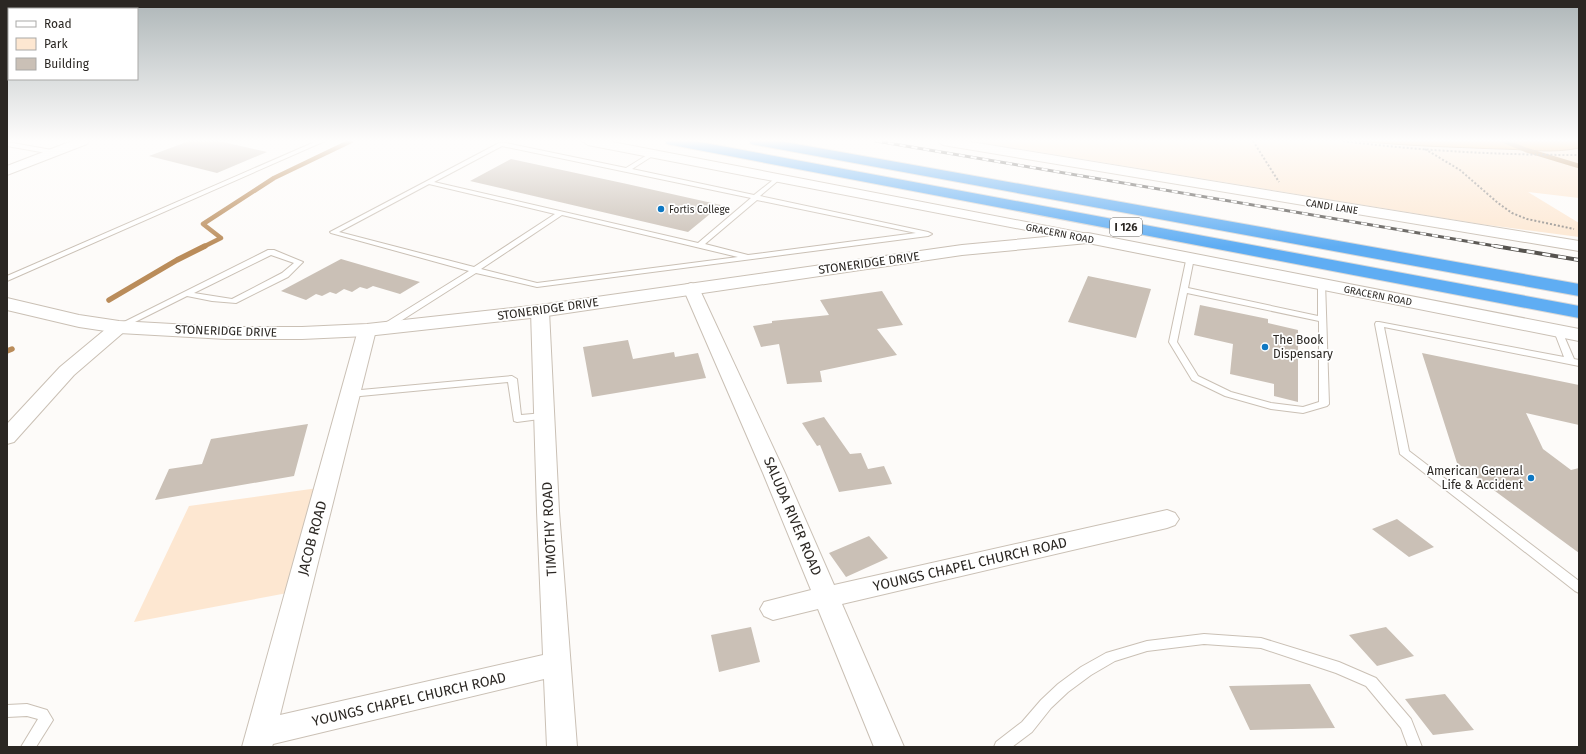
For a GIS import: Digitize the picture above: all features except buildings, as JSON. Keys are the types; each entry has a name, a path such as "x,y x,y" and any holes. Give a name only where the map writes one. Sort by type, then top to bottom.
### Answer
{"highway":[{"name":"I 126","path":"859,176 1579,312"},
{"name":"I 126","path":"950,176 1579,290"}],"street":[{"name":"GRACERN ROAD","path":"768,176 1579,335"},
{"name":"CANDI LANE","path":"1155,176 1579,246"},
{"name":"STONERIDGE DRIVE","path":"7,304 79,321 119,327 226,333 302,333 375,329 540,311 962,250 1088,238"},
{"name":"SALUDA RIVER ROAD","path":"691,288 744,404 890,747"},
{"name":"TIMOTHY ROAD","path":"540,311 544,416 562,747"},
{"path":"7,437 67,370 119,327"},
{"name":"JACOB ROAD","path":"259,740 350,394 375,329"},
{"name":"YOUNGS CHAPEL CHURCH ROAD","path":"773,609 1167,519"},
{"name":"YOUNGS CHAPEL CHURCH ROAD","path":"259,740 557,664"}],"lane":[{"path":"7,279 242,176"},
{"path":"439,176 333,232 537,285 928,234 657,176"},
{"path":"700,245 778,178"},
{"path":"428,182 750,257"},
{"path":"375,329 475,270 561,213"},
{"path":"119,327 271,252 299,262 285,275 233,301 187,294"},
{"path":"1190,258 1173,342 1195,378 1228,394 1271,406 1303,410 1324,404 1322,284"},
{"path":"1184,290 1322,319"},
{"path":"1574,362 1379,324 1404,452 1579,588"},
{"path":"1558,331 1574,362"},
{"path":"350,394 512,379 517,419 544,416"},
{"path":"1001,747 1026,727 1046,704 1063,688 1086,671 1111,657 1147,646 1204,639 1262,643 1339,668 1371,682 1406,724 1415,747"},
{"path":"7,712 27,710 42,714 46,720 28,747"}],"path":[{"path":"1276,176 1291,199"},
{"path":"1466,176 1484,193 1512,213 1532,221 1559,225 1579,231"}],"green space":[{"path":"1187,176 1579,176 1579,198 1528,192 1579,223 1579,237 1480,224"},
{"path":"325,487 298,591 134,622 189,506"}],"waterway":[{"path":"109,300 177,260 221,238 203,224 278,176"},
{"path":"7,351 12,349"}],"railway":[{"path":"1083,176 1501,247"},
{"path":"1495,246 1501,247"},
{"path":"1501,247 1579,260"}],"place":[{"name":"Fortis College","path":"661,209"},
{"name":"The Book Dispensary","path":"1265,347"},
{"name":"American General Life & Accident","path":"1531,478"}]}
